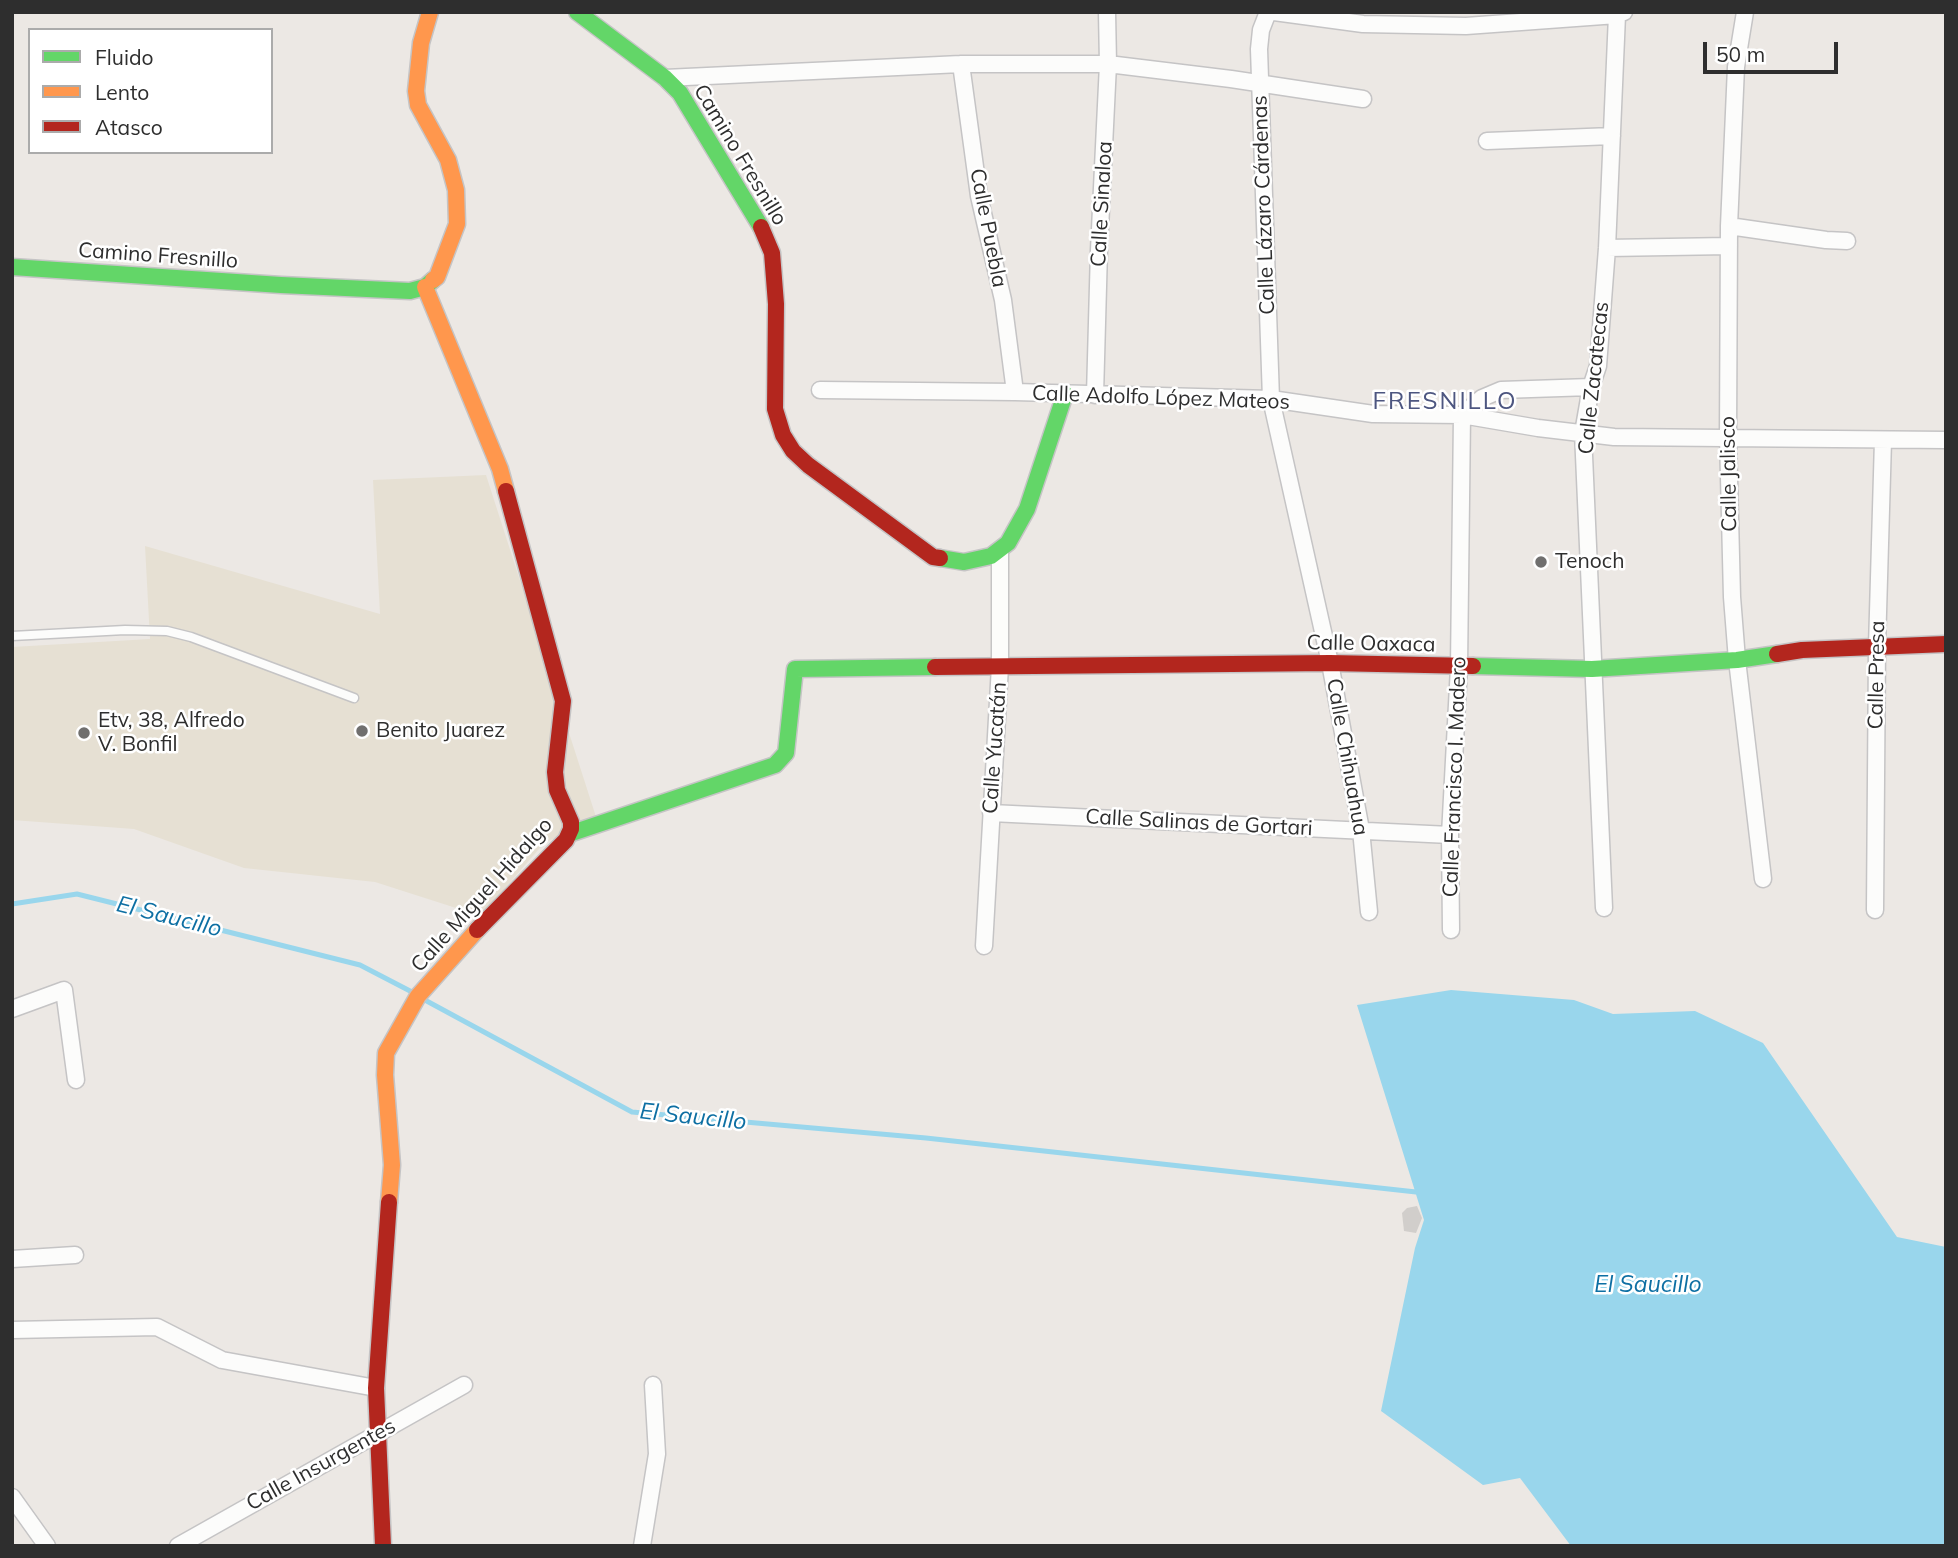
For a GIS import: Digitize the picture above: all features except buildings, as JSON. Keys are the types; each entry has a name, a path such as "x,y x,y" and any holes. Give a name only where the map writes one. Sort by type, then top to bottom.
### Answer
{"street":[{"path":"425,287 437,277 457,224 456,190 448,160 418,105 416,91 421,43 430,12"},
{"name":"Camino Fresnillo","path":"577,12 665,78 690,106 758,219 772,253 776,304 775,409 783,435 793,451 933,556 964,562 1000,550"},
{"name":"Calle Sinaloa","path":"1096,396 1099,250 1108,64 1107,12"},
{"name":"Calle Lázaro Cárdenas","path":"1268,12 1261,30 1259,49 1271,399"},
{"path":"1274,12 1363,24 1620,14"},
{"name":"Calle Jalisco","path":"1745,12 1736,67 1729,226 1728,437 1732,597 1763,879"},
{"name":"Calle Zacatecas","path":"1604,908 1583,433 1591,387 1598,366 1620,14"},
{"path":"665,78 961,64 1108,64 1363,99"},
{"name":"Calle Puebla","path":"961,64 979,196 1003,300 1015,392"},
{"path":"1487,141 1612,136"},
{"path":"1729,226 1847,241"},
{"path":"1607,248 1729,246"},
{"name":"Camino Fresnillo","path":"12,267 410,291 425,287"},
{"name":"Calle Miguel Hidalgo","path":"383,1546 376,1388 392,1165 385,1075 386,1054 418,996 569,834 571,822 558,790 555,772 563,701 558,679 500,469 425,287"},
{"path":"1462,415 1482,398 1501,390 1591,387"},
{"name":"Calle Adolfo López Mateos","path":"820,390 1271,399 1373,414 1462,415 1614,437 1946,440"},
{"path":"1000,550 1013,535 1027,509 1065,394"},
{"name":"Calle Chihuahua","path":"1271,399 1330,663 1362,831 1368,912"},
{"name":"Calle Francisco I. Madero","path":"1451,930 1450,835 1459,667 1462,415"},
{"name":"Calle Presa","path":"1875,910 1877,647 1883,440"},
{"name":"Calle Yucatán","path":"984,946 1000,666 1000,550"},
{"name":"Calle Oaxaca","path":"569,834 775,765 786,753 795,669 1330,663 1592,669 1737,660 1802,650 1946,644"},
{"name":"Calle Salinas de Gortari","path":"991,813 1450,835"},
{"path":"12,1009 64,990 76,1080"},
{"path":"12,1259 75,1255"},
{"path":"12,1329 157,1326 222,1360 376,1388"},
{"name":"Calle Insurgentes","path":"178,1546 464,1385"},
{"path":"642,1546 657,1454 653,1385"},
{"path":"14,1501 47,1546"}],"lane":[{"path":"12,636 125,629 167,631 191,637 354,698"}],"shaded area":[{"name":"Benito Juarez","path":"486,475 598,823 545,842 481,916 375,882 244,868 134,829 12,820 12,647 150,639 145,546 380,614 373,480"}],"water":[{"name":"El Saucillo","path":"1451,990 1574,1000 1613,1014 1695,1011 1763,1043 1897,1237 1946,1247 1946,1546 1571,1546 1520,1478 1483,1485 1381,1411 1415,1248 1424,1220 1357,1005"}],"waterway":[{"name":"El Saucillo","path":"12,904 77,894 360,965 412,992"},
{"name":"El Saucillo","path":"423,999 632,1112 926,1138 1416,1192"}],"traffic: fast":[{"path":"577,12 665,78 680,93 761,227"},
{"path":"12,267 410,291 425,287 433,280"},
{"path":"940,558 964,562 991,556 1008,543 1027,509 1065,394"},
{"path":"1473,666 1592,669 1737,660 1777,654"},
{"path":"569,834 775,765 786,753 795,669 935,667"}],"traffic: slow":[{"path":"430,12 421,43 416,91 418,105 448,160 456,190 457,224 437,277 433,280"},
{"path":"425,287 500,469 506,491"},
{"path":"389,1202 392,1165 385,1075 386,1053 418,996 477,930"}],"traffic: jam":[{"path":"761,227 772,253 776,304 775,409 783,435 793,451 808,465 933,557 940,558"},
{"path":"477,930 566,840 571,829 571,822 557,790 555,772 563,701 506,491"},
{"path":"1777,654 1802,650 1946,644"},
{"path":"935,667 1330,663 1473,666"},
{"path":"383,1546 376,1388 389,1202"}],"place":[{"name":"Tenoch","path":"1541,562"},
{"name":"Benito Juarez","path":"362,731"},
{"name":"Etv, 38, Alfredo V. Bonfil","path":"84,733"}],"district":[{"name":"FRESNILLO","path":"1445,402"}]}
